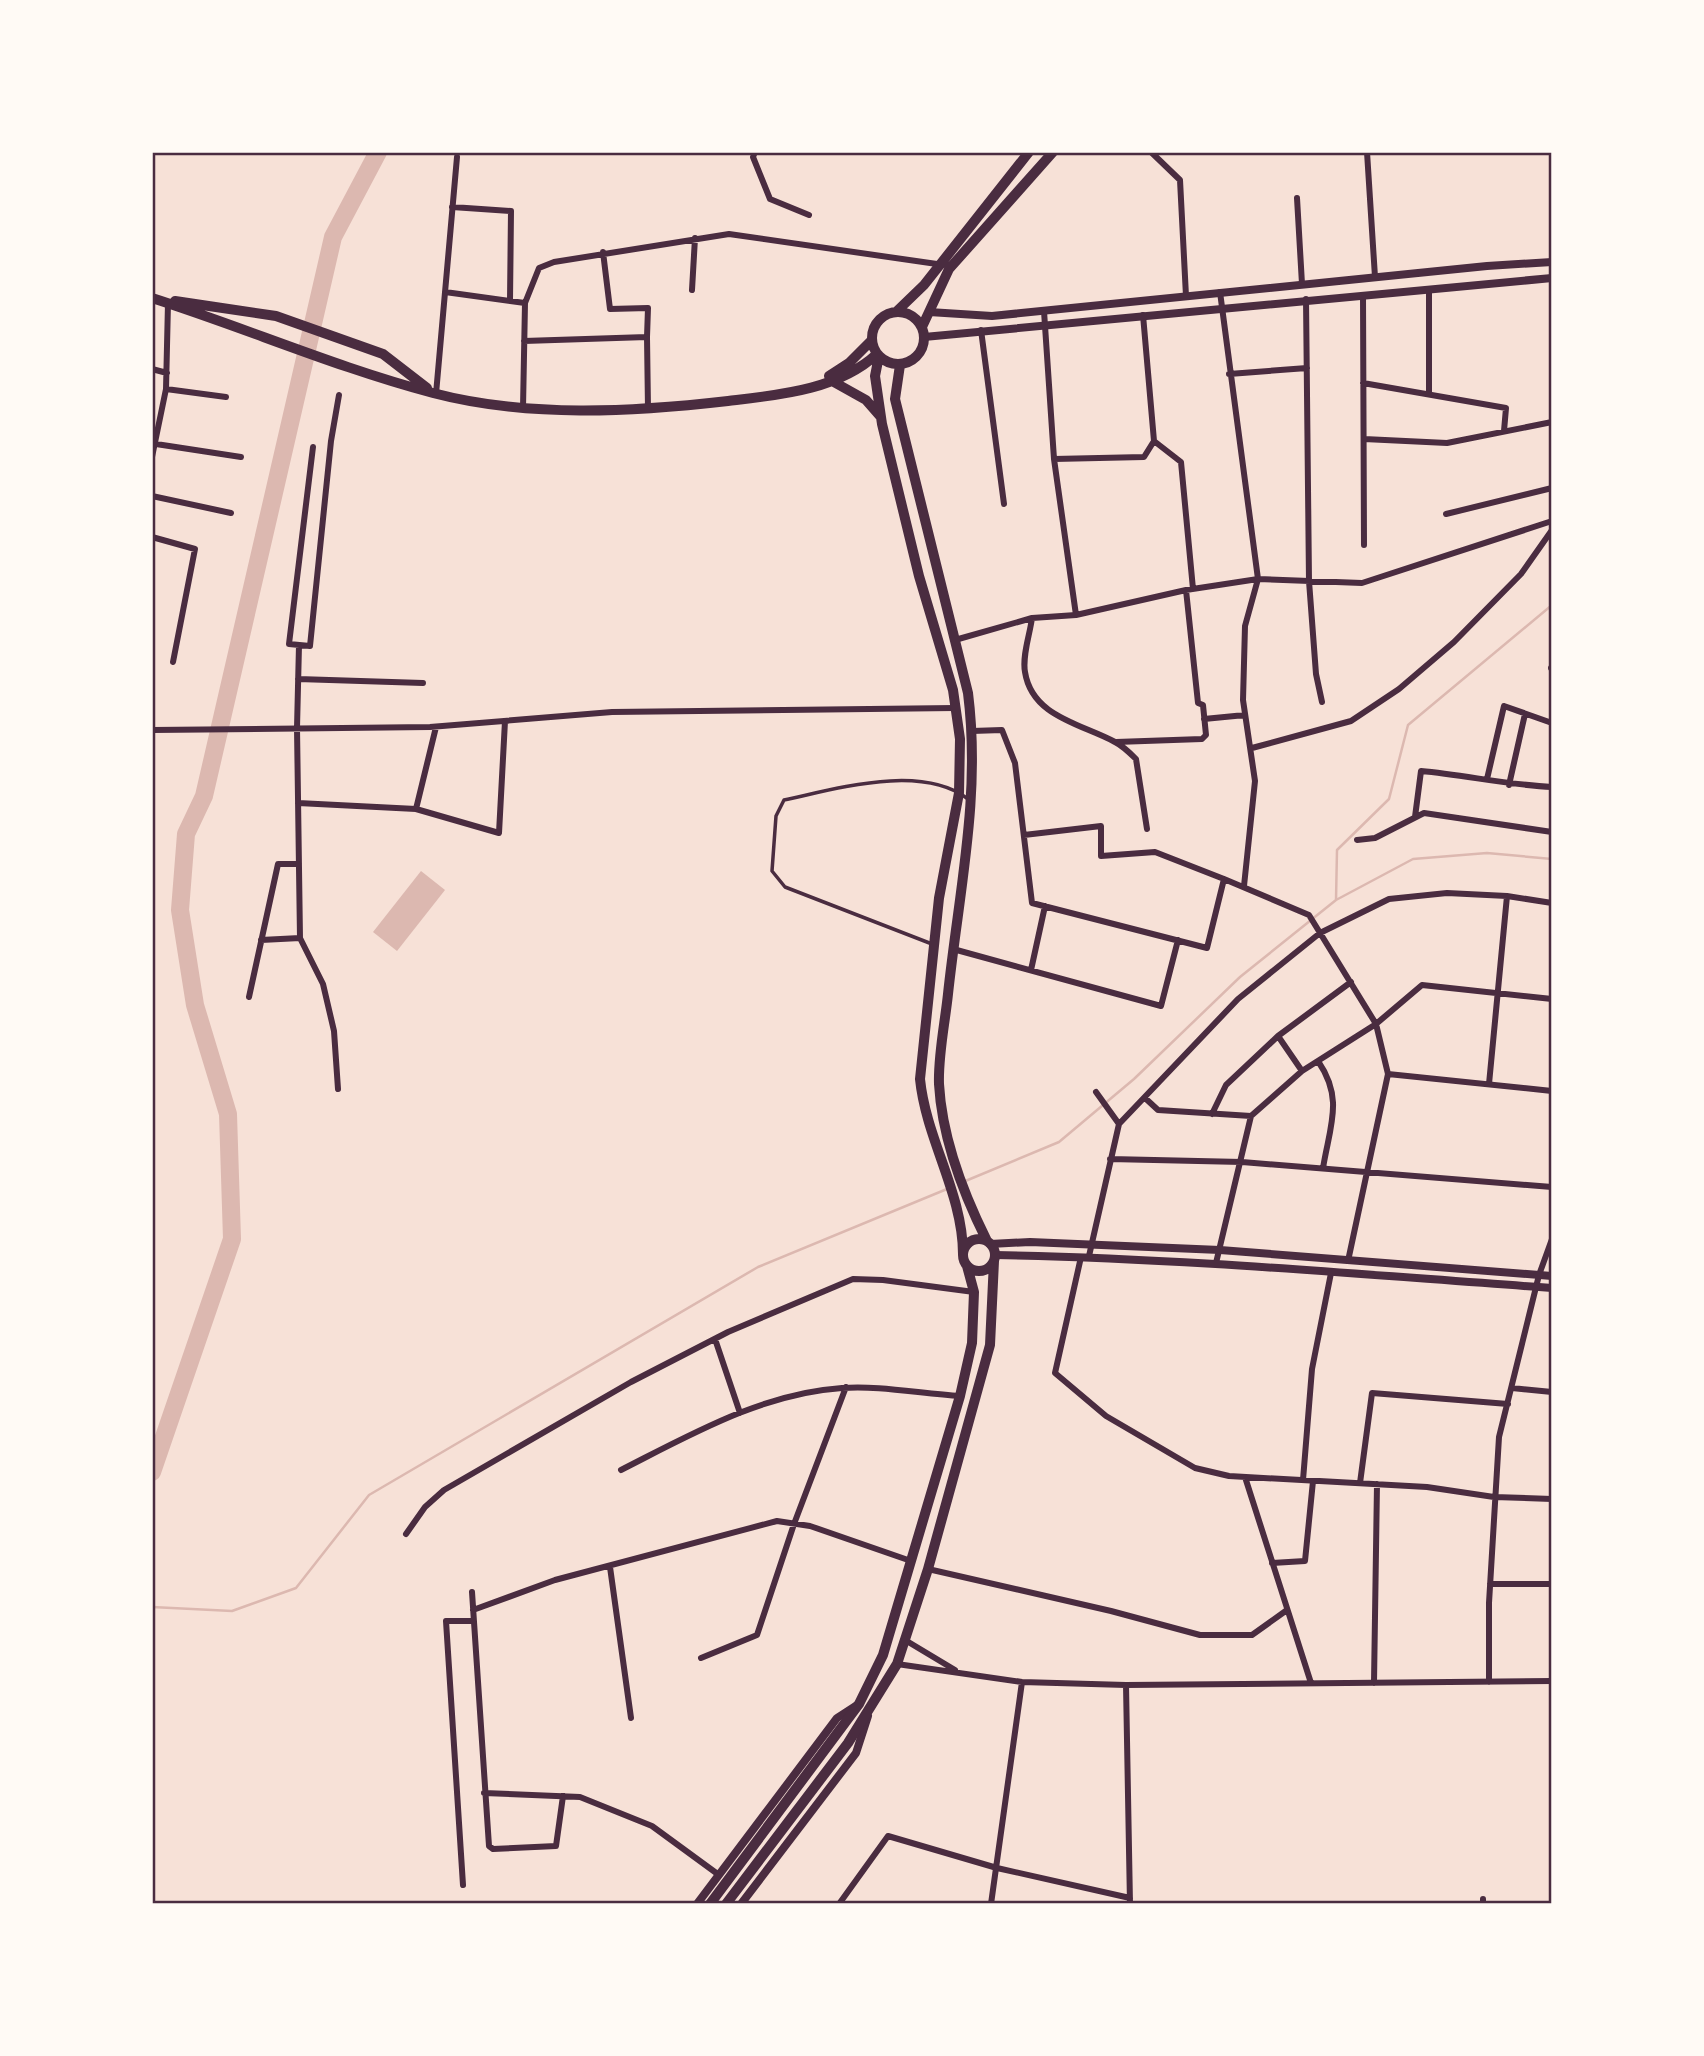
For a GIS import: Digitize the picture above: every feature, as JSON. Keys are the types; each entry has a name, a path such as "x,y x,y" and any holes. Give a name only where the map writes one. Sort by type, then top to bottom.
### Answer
{"main road":[{"path":"896,312 924,285 937,264 1029,152"},
{"path":"878,355 900,365 915,359 924,345 923,332 929,312 949,269 1053,152"},
{"path":"152,298 276,316 383,354 435,393"},
{"path":"152,298 435,393 523,408 648,410 784,395 832,381 878,355"},
{"path":"814,386 849,363 872,340 876,324 888,314 896,312 911,316 923,332"},
{"path":"710,1904 859,1704 883,1655 960,1396 972,1343 974,1292 963,1254 960,1219 923,1109 920,1079 939,898 959,793 960,739 956,708 880,417 875,376 878,355 872,340"},
{"path":"726,1904 848,1743 897,1664 928,1569 990,1345 995,1258 973,1214 956,1165 939,1081 953,949 973,803 972,731 955,640 907,461 895,399 900,365"},
{"path":"832,381 866,400 880,417"},
{"path":"963,1254 971,1241 989,1242"},
{"path":"967,1266 982,1271 995,1258"}],"street":[{"path":"755,152 753,157 770,199 809,215"},
{"path":"1151,152 1180,180 1186,296"},
{"path":"1367,152 1375,277"},
{"path":"435,393 457,158"},
{"path":"1297,198 1302,284"},
{"path":"452,207 511,211 510,301"},
{"path":"523,408 525,303 539,268 603,252 729,234 937,264"},
{"path":"692,290 695,238"},
{"path":"603,252 610,309 648,309 648,410"},
{"path":"929,312 992,316 1552,262"},
{"path":"923,332 981,330 1552,278"},
{"path":"1429,289 1429,394"},
{"path":"445,292 525,303"},
{"path":"1220,292 1258,579 1245,626 1245,715 1255,780 1244,886"},
{"path":"1363,295 1364,545"},
{"path":"1306,299 1309,581 1316,674 1322,702"},
{"path":"152,457 166,389 168,303"},
{"path":"1044,311 1054,459 1076,615"},
{"path":"1054,459 1144,457 1154,441 1143,315"},
{"path":"981,330 1004,504"},
{"path":"524,341 647,337"},
{"path":"1229,374 1307,368"},
{"path":"152,369 167,373"},
{"path":"1363,383 1506,408 1504,432"},
{"path":"166,389 226,397"},
{"path":"313,447 289,644 310,646 331,440 340,396"},
{"path":"1364,439 1447,443 1552,422"},
{"path":"1116,742 1202,739 1206,735 1203,705 1198,703 1181,461 1154,441"},
{"path":"156,444 241,457"},
{"path":"1446,514 1552,488"},
{"path":"152,496 231,513"},
{"path":"955,640 1032,618 1076,615 1189,589 1258,579 1362,583 1552,521"},
{"path":"1252,748 1352,721 1399,689 1454,642 1521,574 1552,530"},
{"path":"152,537 195,550 173,662"},
{"path":"1032,618 1025,671 1032,689 1047,710 1083,730 1116,742 1136,759 1147,829"},
{"path":"299,645 297,728 300,938 323,984 334,1031 338,1089"},
{"path":"298,678 422,683"},
{"path":"1487,779 1504,706 1552,723"},
{"path":"152,730 436,727 612,712 956,708"},
{"path":"1509,785 1525,714"},
{"path":"1204,719 1245,715"},
{"path":"298,803 416,809 499,833 505,721"},
{"path":"416,809 436,727"},
{"path":"972,731 1002,730 1015,764 1032,903 1207,948 1224,879"},
{"path":"1415,817 1421,771 1487,779 1509,785 1552,787"},
{"path":"1357,840 1376,838 1424,813 1552,832"},
{"path":"1024,835 1101,826 1101,856 1155,852 1244,886 1309,915 1376,1024 1388,1074 1348,1261"},
{"path":"249,997 278,864 299,864"},
{"path":"1552,903 1507,896 1447,893 1389,899 1320,933 1238,999 1119,1124 1091,1246 1085,1256 1055,1373 1106,1416 1195,1468 1245,1477 1427,1487 1494,1497 1552,1499"},
{"path":"1489,1084 1507,896"},
{"path":"1031,970 1045,906"},
{"path":"261,940 300,938"},
{"path":"953,949 1161,1006 1178,940"},
{"path":"1212,1114 1226,1085 1279,1036 1351,982"},
{"path":"1216,1263 1251,1116 1301,1071 1376,1024 1422,985 1552,999"},
{"path":"1279,1036 1301,1071"},
{"path":"1318,1061 1330,1078 1335,1096 1323,1168"},
{"path":"1388,1074 1552,1091"},
{"path":"1096,1093 1119,1124"},
{"path":"1145,1098 1158,1110 1251,1116"},
{"path":"1110,1159 1242,1162 1552,1187"},
{"path":"1489,1682 1490,1584 1499,1437 1539,1275 1552,1239"},
{"path":"989,1242 1220,1250 1552,1276"},
{"path":"995,1258 1085,1256 1216,1263 1552,1288"},
{"path":"1303,1480 1312,1369 1331,1273"},
{"path":"406,1534 425,1507 444,1490 631,1382 715,1339 853,1279 883,1280 974,1292"},
{"path":"715,1339 740,1413"},
{"path":"701,1658 757,1635 794,1524 846,1387"},
{"path":"621,1470 740,1413 820,1390 846,1387 960,1396"},
{"path":"1511,1388 1552,1392"},
{"path":"1360,1483 1372,1393 1508,1404"},
{"path":"1245,1477 1311,1684"},
{"path":"1272,1563 1305,1561 1313,1481"},
{"path":"1374,1683 1377,1484"},
{"path":"473,1610 555,1580 777,1521 794,1524 911,1562"},
{"path":"610,1567 631,1718"},
{"path":"928,1569 1111,1611 1200,1635 1252,1635 1287,1610"},
{"path":"1490,1584 1552,1584"},
{"path":"472,1592 489,1846 493,1849 556,1846 563,1796"},
{"path":"463,1885 446,1621 474,1621"},
{"path":"905,1640 957,1671"},
{"path":"897,1664 1022,1682 1126,1685 1552,1681"},
{"path":"991,1904 1022,1682"},
{"path":"839,1904 888,1836 997,1868 1130,1901 1126,1685"},
{"path":"698,1904 836,1718 859,1704"},
{"path":"741,1904 856,1753 869,1713"},
{"path":"484,1793 580,1797 652,1826 719,1875"}],"lane":[{"path":"934,945 785,887 772,871 776,816 784,800 873,780 915,781 959,793 973,803"}],"shaded area":[{"path":"421,871 445,890 397,951 373,932"}],"waterway":[{"path":"152,1472 232,1239 228,1114 195,1005 180,910 186,834 204,796 333,237 378,152"},
{"path":"963,1182 1059,1142 1134,1079 1240,977 1336,900 1337,850 1389,799 1408,725 1552,605"},
{"path":"1336,900 1413,859 1487,853 1552,859"},
{"path":"152,1607 232,1611 296,1588 369,1495 758,1267 947,1189"}]}
